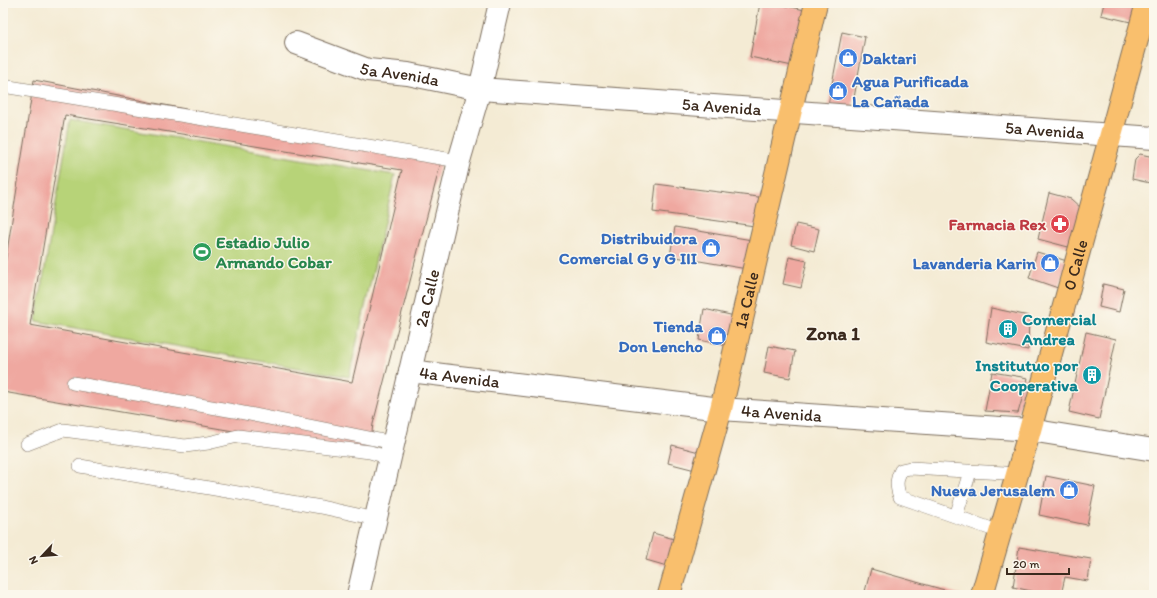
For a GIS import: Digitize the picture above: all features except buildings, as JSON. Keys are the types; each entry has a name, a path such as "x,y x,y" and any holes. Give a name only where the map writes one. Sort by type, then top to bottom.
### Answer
{"main road":[{"name":"1a Calle","path":"669,595 721,409 816,3"},
{"name":"0 Calle","path":"982,595 1030,430 1147,3"}],"street":[{"name":"2a Calle","path":"358,595 459,161 480,89 500,3"},
{"name":"5a Avenida","path":"296,43 368,70 408,74 480,89 1154,138"},
{"name":"4a Avenida","path":"410,371 721,409 1030,430 1154,450"}],"lane":[{"path":"3,86 459,161"},
{"path":"73,383 234,411 392,451"},
{"path":"27,444 63,430 185,446 208,443 238,436 370,452 392,451"},
{"path":"80,466 321,507 376,519"},
{"path":"1001,530 989,528 900,497 896,487 898,477 901,470 910,468 1005,473 1017,476"},
{"path":"956,516 970,472"}],"green space":[{"path":"70,120 395,175 349,377 36,321"}],"place":[{"name":"Daktari","path":"848,58"},
{"name":"Agua Purificada La Cañada","path":"838,91"},
{"name":"Farmacia Rex","path":"1060,224"},
{"name":"Distribuidora Comercial G y G III","path":"711,248"},
{"name":"Estadio Julio Armando Cobar","path":"202,252"},
{"name":"Lavanderia Karin","path":"1050,263"},
{"name":"Comercial Andrea","path":"1008,329"},
{"name":"Tienda Don Lencho","path":"717,336"},
{"name":"Institutuo por Cooperativa","path":"1092,375"},
{"name":"Nueva Jerusalem","path":"1069,490"}],"district":[{"name":"Zona 1","path":"833,333"}]}
